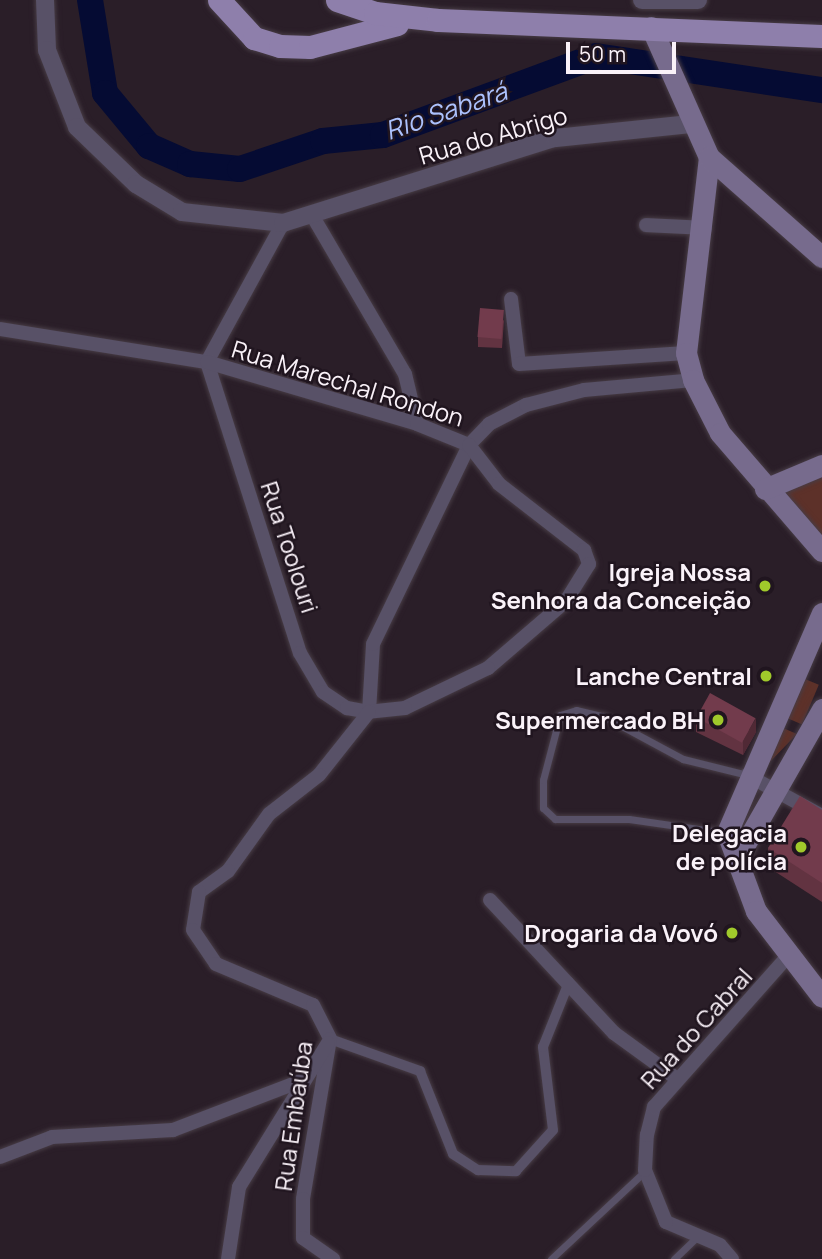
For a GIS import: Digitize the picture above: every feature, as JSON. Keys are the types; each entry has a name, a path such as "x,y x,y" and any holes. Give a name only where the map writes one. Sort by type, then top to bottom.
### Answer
{"main road":[{"path":"219,0 254,38 280,46 310,47 336,37 438,20"},
{"path":"336,37 337,0 374,13 438,20 654,36 822,36"},
{"path":"654,36 687,114 709,157 822,257"},
{"path":"709,157 705,228 686,353 692,380 720,433 765,489 815,536 822,551"},
{"path":"706,199 742,184"},
{"path":"765,489 822,465"},
{"path":"822,613 814,655 747,775 727,833 756,911 822,997"},
{"path":"736,860 773,787 822,709"}],"street":[{"path":"46,0 47,50 77,127 126,174 182,212 283,223 207,362"},
{"path":"642,0 698,0"},
{"name":"Rua do Abrigo","path":"283,223 555,138 687,114"},
{"path":"312,215 405,374 417,424"},
{"path":"646,225 705,228"},
{"path":"512,299 519,365 686,353"},
{"name":"Rua Marechal Rondon","path":"0,329 207,362 417,424 470,445 499,484 584,551 585,578 566,601 488,668 405,708 369,712"},
{"name":"Rua Toolouri","path":"207,362 300,653 323,692 347,708 369,712"},
{"path":"369,712 373,644 470,445 489,424 526,405 584,390 692,380"},
{"name":"Rua Embaúba","path":"333,1259 303,1238 303,1199 330,1039 313,1005 216,964 193,930 199,892 228,871 269,814 319,775 369,712"},
{"path":"747,775 822,816"},
{"path":"490,900 614,1033 677,1079"},
{"name":"Rua do Cabral","path":"645,1170 654,1107 789,955"},
{"path":"228,1259 239,1187 330,1039 420,1071 453,1154 478,1170 516,1171 553,1130 543,1047 569,982"},
{"path":"0,1157 52,1137 173,1130 303,1080"},
{"path":"645,1170 666,1222 696,1238 720,1245 732,1259"}],"lane":[{"path":"727,833 629,819 555,819 543,808 543,780 560,715 576,710 603,716 683,759 747,775"},
{"path":"551,1259 645,1170"},
{"path":"674,1259 696,1238"}],"shaded area":[{"path":"822,473 822,540 782,489"},
{"path":"805,679 819,685 802,724 788,719"},
{"path":"783,728 797,734 765,767"}],"building":[{"path":"480,308 504,310 501,339 477,337"},
{"path":"710,693 755,718 742,743 696,717"},
{"name":"Delegacia de polícia","path":"800,796 822,810 822,883 768,848"}],"waterway":[{"name":"Rio Sabará","path":"90,0 105,93 149,146 190,164 240,169 323,141 383,135 596,56 822,90"}],"place":[{"name":"Igreja Nossa Senhora da Conceição","path":"765,586"},
{"name":"Lanche Central","path":"766,676"},
{"name":"Supermercado BH","path":"718,720"},
{"name":"Delegacia de polícia","path":"801,847"},
{"name":"Drogaria da Vovó","path":"732,933"}]}
